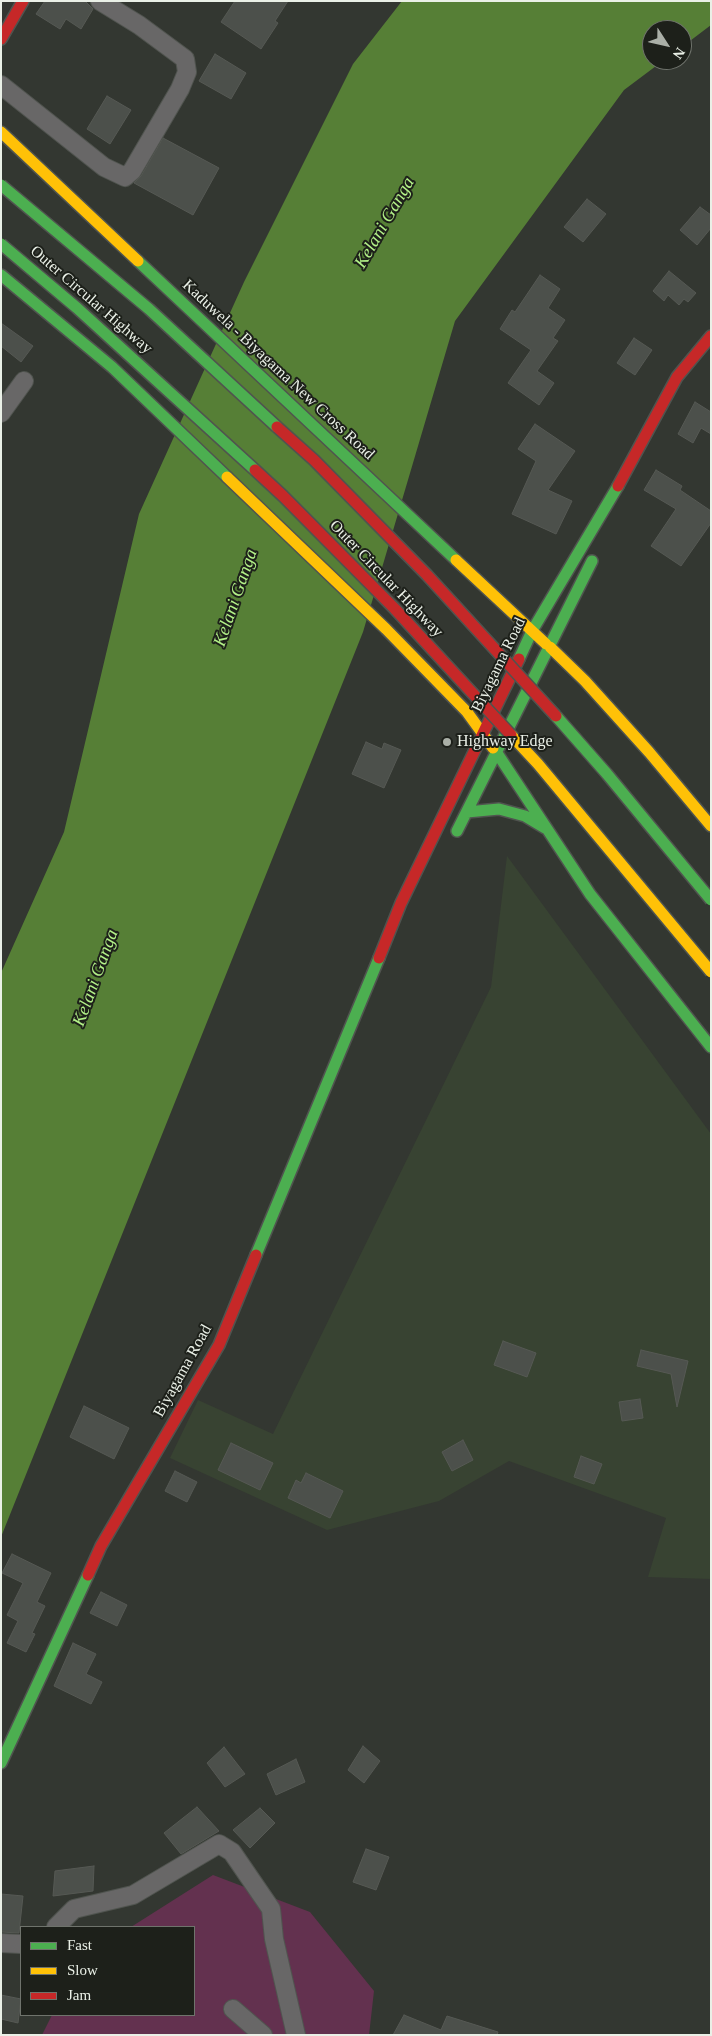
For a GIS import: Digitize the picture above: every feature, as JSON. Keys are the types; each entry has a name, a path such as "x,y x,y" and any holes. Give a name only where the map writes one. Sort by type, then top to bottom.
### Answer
{"main road":[{"path":"1,39 23,1"},
{"name":"Kaduwela - Biyagama New Cross Road","path":"1,132 585,681 649,752 711,826"},
{"name":"Outer Circular Highway","path":"1,185 149,309 320,467 427,575 502,655 607,774 711,900"},
{"name":"Outer Circular Highway","path":"1,244 77,308 276,489 395,609 538,764 711,972"},
{"path":"1,275 112,367 386,630 467,712 590,894 711,1047"},
{"name":"Biyagama Road","path":"1,1764 100,1546 219,1345 370,982 400,903 532,630 637,453 677,377 711,336"},
{"name":"Biyagama Road","path":"605,531 637,453"},
{"path":"453,838 497,754 598,548"},
{"path":"467,812 498,809 525,816 545,828"},
{"name":"Biyagama Road","path":"370,982 402,933"}],"street":[{"path":"1,85 104,167 125,178 132,171 180,89 187,72 185,59 139,25 100,1"},
{"path":"1,413 24,381"},
{"path":"57,1926 74,1909 133,1895 219,1844 232,1852 271,1909 274,1939 296,2035"},
{"path":"1,1943 20,1944"},
{"path":"233,2009 263,2035"}],"shaded area":[{"path":"507,856 711,1134 711,1579 648,1577 666,1518 509,1461 439,1501 327,1530 170,1458 198,1400 273,1434 491,987"},
{"path":"213,1875 310,1912 374,1991 369,2035 42,2035 52,2016 195,2016 195,1926 133,1926"}],"water":[{"name":"Kelani Ganga","path":"402,1 711,1 711,25 692,39 692,20 642,20 642,70 651,70 624,90 455,321 363,632 1,1537 1,973 64,832 139,514 244,282 353,64"}],"building":[{"path":"45,1 85,1 93,9 81,29 66,19 60,29 36,14"},
{"path":"235,1 288,1 275,21 278,23 261,49 221,22"},
{"path":"215,54 246,73 231,99 199,81"},
{"path":"107,96 131,110 110,144 87,129"},
{"path":"163,138 219,168 193,215 134,183 141,176"},
{"path":"587,199 606,214 583,242 564,227"},
{"path":"700,207 711,215 711,228 697,245 680,230"},
{"path":"669,271 696,293 688,302 684,299 679,305 668,295 664,301 653,291"},
{"path":"540,275 560,289 548,308 565,320 553,338 558,341 537,371 554,383 539,405 508,383 531,350 500,329 512,310 515,312"},
{"path":"1,323 33,346 21,362 1,346"},
{"path":"634,338 652,350 635,375 617,363"},
{"path":"695,402 711,412 711,434 701,428 693,443 678,434"},
{"path":"535,424 575,451 548,490 572,501 556,534 512,514 536,461 518,449"},
{"path":"656,470 682,486 680,490 711,511 711,523 681,566 651,546 676,509 644,490"},
{"path":"366,742 382,749 384,743 401,750 384,788 352,774"},
{"path":"503,1341 536,1353 527,1377 494,1365"},
{"path":"641,1350 688,1361 677,1407 671,1374 637,1366"},
{"path":"640,1399 643,1418 622,1421 619,1402"},
{"path":"84,1406 129,1428 114,1459 70,1437"},
{"path":"463,1440 473,1460 452,1471 442,1452"},
{"path":"231,1443 273,1463 260,1490 218,1470"},
{"path":"581,1456 602,1464 594,1484 574,1477"},
{"path":"175,1471 197,1482 187,1502 165,1491"},
{"path":"306,1473 343,1491 330,1518 288,1498 296,1480 301,1483"},
{"path":"12,1554 51,1573 37,1602 45,1606 32,1633 35,1634 26,1652 7,1643 18,1621 7,1615 23,1583 2,1573"},
{"path":"101,1592 127,1605 117,1626 90,1613"},
{"path":"73,1643 96,1654 86,1674 102,1682 91,1704 54,1686"},
{"path":"363,1746 380,1761 364,1783 348,1770"},
{"path":"224,1747 245,1774 225,1787 207,1763"},
{"path":"296,1759 305,1782 276,1795 267,1774"},
{"path":"197,1807 219,1831 181,1854 164,1833"},
{"path":"260,1808 275,1823 250,1848 233,1830"},
{"path":"366,1849 389,1857 376,1890 353,1882"},
{"path":"94,1866 93,1891 53,1896 55,1871"},
{"path":"1,1894 23,1896 19,1933 1,1932"},
{"path":"1,1995 20,1999 18,2023 1,2019"},
{"path":"404,2015 441,2030 447,2016 498,2032 497,2035 393,2035"}],"traffic: fast":[{"path":"1,185 149,309 277,427"},
{"path":"1,244 77,308 255,470"},
{"path":"138,261 456,560"},
{"path":"1,275 112,367 227,477"},
{"path":"519,659 532,631 618,486"},
{"path":"457,831 592,561"},
{"path":"556,716 607,774 711,900"},
{"path":"497,753 590,894 711,1047"},
{"path":"467,812 499,809 525,816 545,828"},
{"path":"256,1255 379,958"},
{"path":"1,1763 88,1575"}],"traffic: slow":[{"path":"1,132 138,261"},
{"path":"227,477 386,629 467,712 493,748"},
{"path":"456,560 546,644"},
{"path":"550,647 585,681 649,752 711,826"},
{"path":"511,735 538,764 711,972"}],"traffic: jam":[{"path":"1,39 23,1"},
{"path":"618,486 677,377 711,336"},
{"path":"277,427 314,460 427,575 556,716"},
{"path":"255,470 395,609 511,735"},
{"path":"379,958 401,903 519,659"},
{"path":"88,1575 101,1546 219,1345 256,1255"}],"place":[{"name":"Highway Edge","path":"447,742"}]}
